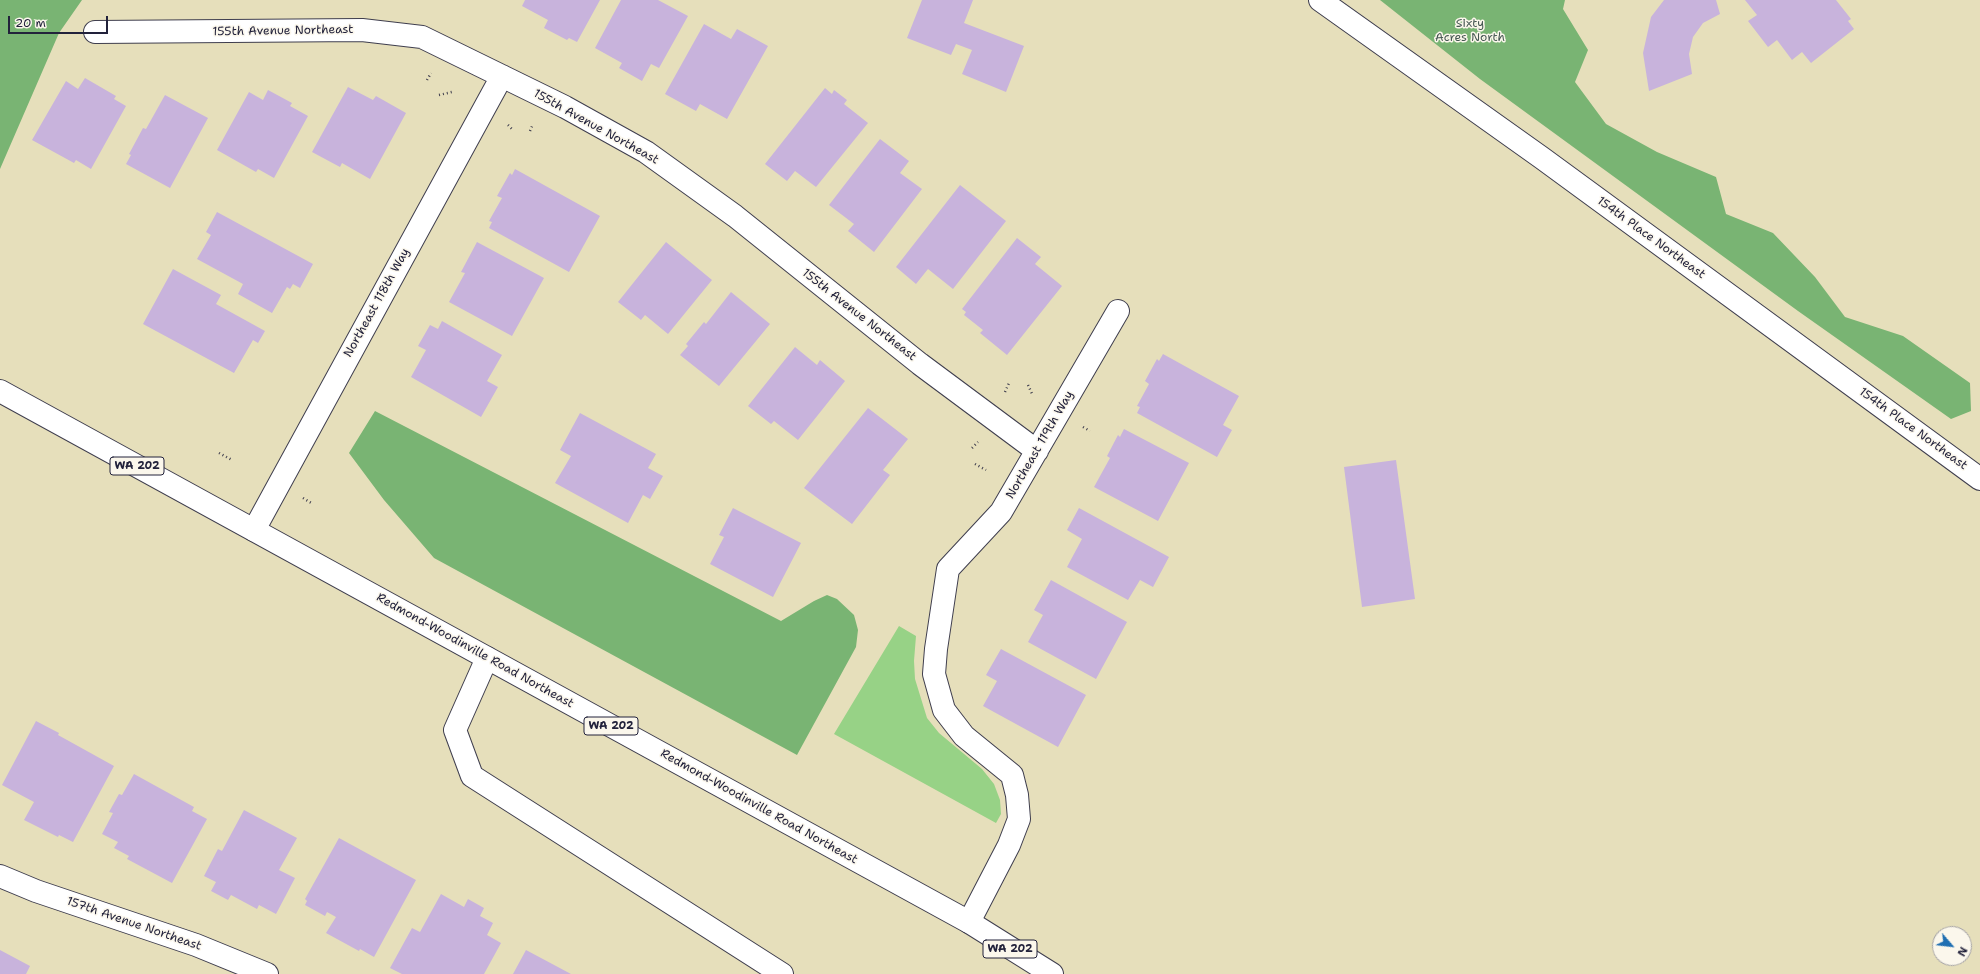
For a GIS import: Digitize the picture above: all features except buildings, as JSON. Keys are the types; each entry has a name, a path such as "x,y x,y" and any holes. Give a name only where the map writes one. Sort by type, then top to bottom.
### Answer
{"street":[{"name":"154th Place Northeast","path":"1320,0 1542,158 1980,479"},
{"name":"155th Avenue Northeast","path":"95,32 362,30 422,37 565,107 646,152 735,216 920,364 1037,450"},
{"name":"Northeast 118th Way","path":"254,530 502,76"},
{"name":"Northeast 119th Way","path":"969,922 1009,845 1018,819 1017,795 1012,775 964,736 944,710 934,674 936,648 948,569 1001,512 1118,310"},
{"name":"Redmond-Woodinville Road Northeast","path":"0,391 969,922 1052,974"},
{"path":"487,658 455,730 472,776 782,974"},
{"name":"157th Avenue Northeast","path":"0,876 36,891 196,944 267,974"}],"path":[{"path":"439,95 452,92"},
{"path":"1003,395 1009,383"},
{"path":"1028,385 1033,396"},
{"path":"218,453 232,460"},
{"path":"974,464 986,470"},
{"path":"301,497 313,504"}],"green space":[{"path":"0,0 82,0 59,33 0,169"},
{"name":"Sixty Acres North","path":"1380,0 1565,0 1563,9 1588,50 1575,82 1606,124 1657,152 1716,177 1726,214 1773,233 1815,277 1845,317 1903,336 1970,383 1971,411 1951,419 1798,311 1480,79"},
{"path":"375,411 781,621 827,595 837,599 854,615 858,630 856,647 797,755 434,558 384,500 349,453"},
{"path":"899,626 916,636 914,661 915,679 927,718 939,733 982,769 994,784 1000,800 1001,814 996,823 834,734"}]}
